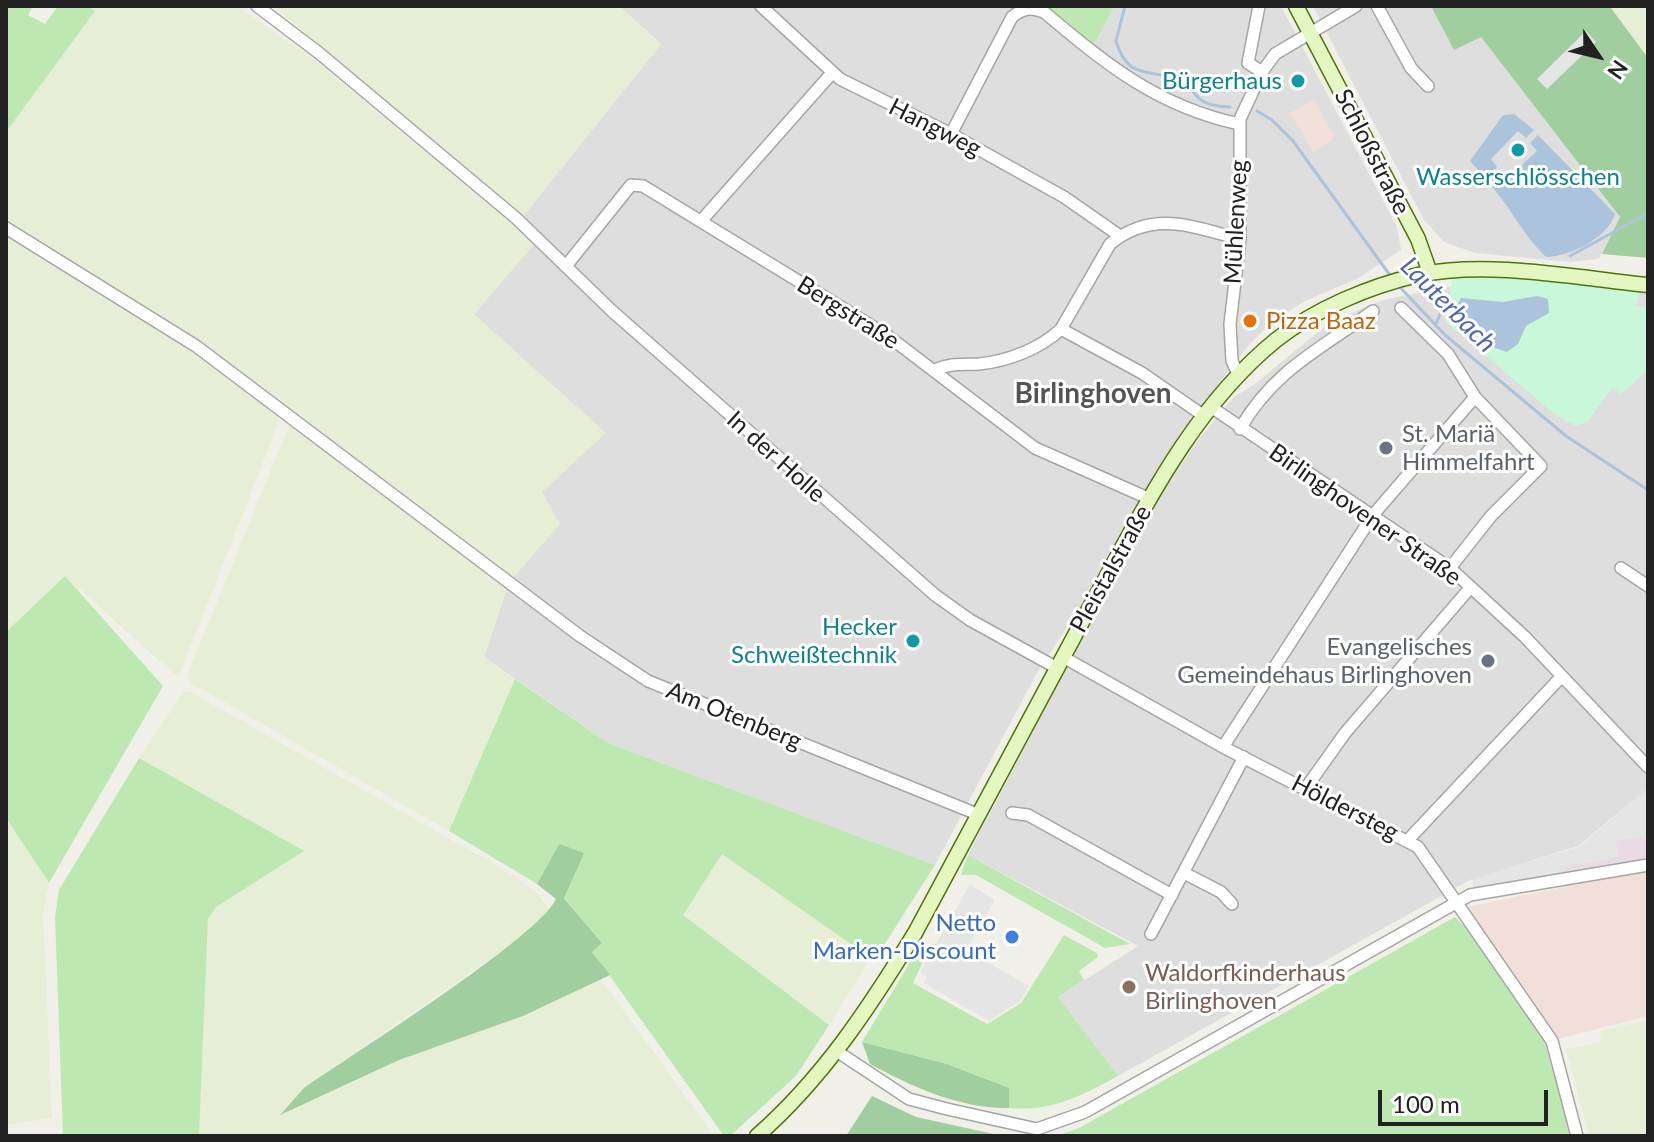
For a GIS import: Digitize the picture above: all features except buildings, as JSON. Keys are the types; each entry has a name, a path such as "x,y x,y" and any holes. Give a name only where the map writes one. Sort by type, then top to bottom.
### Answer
{"main road":[{"name":"Schloßstraße","path":"1296,6 1418,239 1430,273"},
{"name":"Pleistalstraße","path":"757,1136 838,1052 915,933 1150,499 1208,412 1239,376 1296,326 1385,284 1403,279 1430,273 1489,271 1648,285"}],"street":[{"name":"In der Holle","path":"257,6 308,43 516,218 828,504 935,595 970,620 1060,662"},
{"name":"Hangweg","path":"761,6 832,73 1064,197 1120,236"},
{"path":"1259,6 1248,63 1262,72"},
{"path":"1309,32 1356,6"},
{"path":"1377,6 1411,68 1428,86"},
{"path":"951,134 1012,17 1021,10 1033,8 1044,12 1115,72 1159,97 1202,116 1239,124"},
{"name":"Mühlenweg","path":"1239,376 1232,361 1230,324 1240,239 1239,124 1262,72 1275,54 1309,32"},
{"path":"701,221 832,73"},
{"name":"Bergstraße","path":"566,266 631,185 643,186 888,336 1041,452 1150,499"},
{"path":"935,370 944,365 982,364 1025,353 1061,329 1110,244 1120,236 1163,221 1240,239"},
{"name":"Am Otenberg","path":"6,228 196,346 509,582 648,681 977,814"},
{"path":"1401,308 1448,354 1475,397 1541,466 1482,526 1450,568"},
{"path":"1240,429 1257,399 1277,378 1373,311"},
{"name":"Birlinghovener Straße","path":"1061,329 1240,429 1450,568 1525,637 1648,767"},
{"path":"1223,747 1373,515 1475,397"},
{"path":"1621,568 1648,586"},
{"path":"1306,788 1345,733 1470,588"},
{"name":"Höldersteg","path":"1060,662 1418,847 1552,1041 1577,1136"},
{"path":"1408,840 1562,676"},
{"path":"1151,934 1244,757"},
{"path":"1012,813 1028,815 1172,895"},
{"path":"838,1052 909,1099 1037,1129 1085,1112 1470,895 1648,865"},
{"path":"1184,873 1221,892 1232,904"}],"shaded area":[{"path":"619,6 1045,6 1093,46 1115,6 1281,6 1397,227 1401,250 1357,279 1305,301 1271,323 1249,345 1185,427 1137,503 1079,609 1038,671 935,865 608,743 484,657 509,582 559,524 542,492 474,314 542,234 524,215 661,44"},
{"path":"1313,6 1431,6 1454,49 1481,37 1620,217 1599,259 1569,262 1475,253 1444,242 1424,220"},
{"path":"1586,31 1596,42 1547,89 1537,79"},
{"path":"1314,99 1335,138 1313,152 1290,113"},
{"path":"1484,284 1596,287 1648,293 1648,788 1578,846 1472,879 1118,1076 1058,997 1138,946 968,855 1138,531 1195,444 1234,397 1255,384 1330,322 1383,300 1447,287"},
{"path":"1648,788 1648,861 1474,889 1472,879 1579,847"},
{"path":"1648,789 1648,836 1616,841 1618,857 1565,867 1561,875 1475,889 1473,880 1579,847"},
{"path":"1648,870 1648,1016 1557,1039 1467,907"},
{"path":"970,884 995,900 966,950 1029,986 1020,1001 989,1021 923,983 927,976 920,972"}],"green space":[{"path":"6,6 33,6 28,15 45,24 58,6 88,6 95,11 6,132"},
{"path":"88,6 237,6 313,59 514,226 533,246 474,314 606,433 542,492 560,524 513,578 201,345 6,222 6,132 94,11"},
{"path":"273,6 619,6 661,44 524,215"},
{"path":"1045,6 1115,6 1093,46"},
{"path":"1431,6 1611,8 1648,58 1648,258 1602,254 1620,217 1481,37 1454,50"},
{"path":"1648,6 1648,58 1611,8"},
{"path":"6,233 206,358 277,415 278,424 181,671 175,675 65,576 6,632"},
{"path":"1452,278 1532,279 1639,293 1636,306 1648,308 1648,370 1621,394 1613,387 1588,421 1577,427 1553,413 1446,322"},
{"path":"289,426 300,431 507,587 484,657 515,679 449,831 191,683 187,675"},
{"path":"65,576 163,686 49,883 6,818 6,632"},
{"path":"515,679 608,743 935,865 877,956 871,958 722,854 683,915 829,1025 796,1076 730,1136 724,1136 592,951 602,943 564,897 559,844 537,884 449,831"},
{"path":"184,691 191,692 510,873 536,892 550,911 513,943 304,1088 282,1114 399,1060 523,1016 601,979 714,1136 199,1136 208,919 216,907 303,851 139,758"},
{"path":"139,758 304,851 216,907 208,919 199,1136 63,1136 55,917 59,890"},
{"path":"6,818 49,883 43,914 52,1118 6,1125"},
{"path":"559,844 584,853 564,898 602,943 592,952 610,975 523,1016 399,1060 280,1115 304,1088 481,967 542,917 556,899 537,884"},
{"path":"723,853 871,958 829,1025 683,915"},
{"path":"968,855 1130,944 1105,948 976,875 961,875"},
{"path":"1455,917 1470,932 1543,1036 1571,1136 1057,1136 1079,1128"},
{"path":"1064,935 1097,953 1098,957 1079,971 1084,980 1058,997 1118,1076 1052,1105 1009,1108 1009,1088 947,1064 862,1042 920,946 930,947 913,983 987,1024 1021,1003"},
{"path":"1644,1021 1648,1030 1648,1136 1589,1136 1566,1049 1601,1042 1600,1031"},
{"path":"862,1042 947,1064 1009,1088 1009,1108 955,1101 903,1081 870,1064"},
{"path":"872,1096 916,1117 1003,1136 846,1136"}],"water":[{"path":"1514,114 1534,130 1526,138 1518,131 1491,159 1497,167 1485,178 1470,161 1503,115"},
{"path":"1538,135 1615,214 1611,223 1596,238 1576,250 1556,256 1546,257 1488,182 1500,170 1508,178 1537,151 1530,143"},
{"path":"1537,296 1548,299 1549,313 1526,326 1518,344 1507,352 1495,348 1484,328 1463,318 1455,309 1461,298 1503,302"}],"waterway":[{"name":"Lauterbach","path":"1125,6 1116,41 1126,62 1140,70 1184,83 1200,100 1230,107"},
{"path":"1648,64 1648,74"},
{"name":"Lauterbach","path":"1257,111 1272,120 1293,141 1392,278"},
{"path":"1570,256 1648,213"},
{"name":"Lauterbach","path":"1397,284 1445,335 1566,436 1648,490"},
{"path":"1436,324 1445,302"}],"place":[{"name":"Bürgerhaus","path":"1298,81"},
{"name":"Wasserschlösschen","path":"1518,150"},
{"name":"Pizza Baaz","path":"1250,321"},
{"name":"St. Mariä Himmelfahrt","path":"1386,448"},
{"name":"Hecker Schweißtechnik","path":"913,641"},
{"name":"Evangelisches Gemeindehaus Birlinghoven","path":"1488,661"},
{"name":"Netto Marken-Discount","path":"1012,937"},
{"name":"Waldorfkinderhaus Birlinghoven","path":"1129,987"}],"district":[{"name":"Birlinghoven","path":"1093,394"}]}
